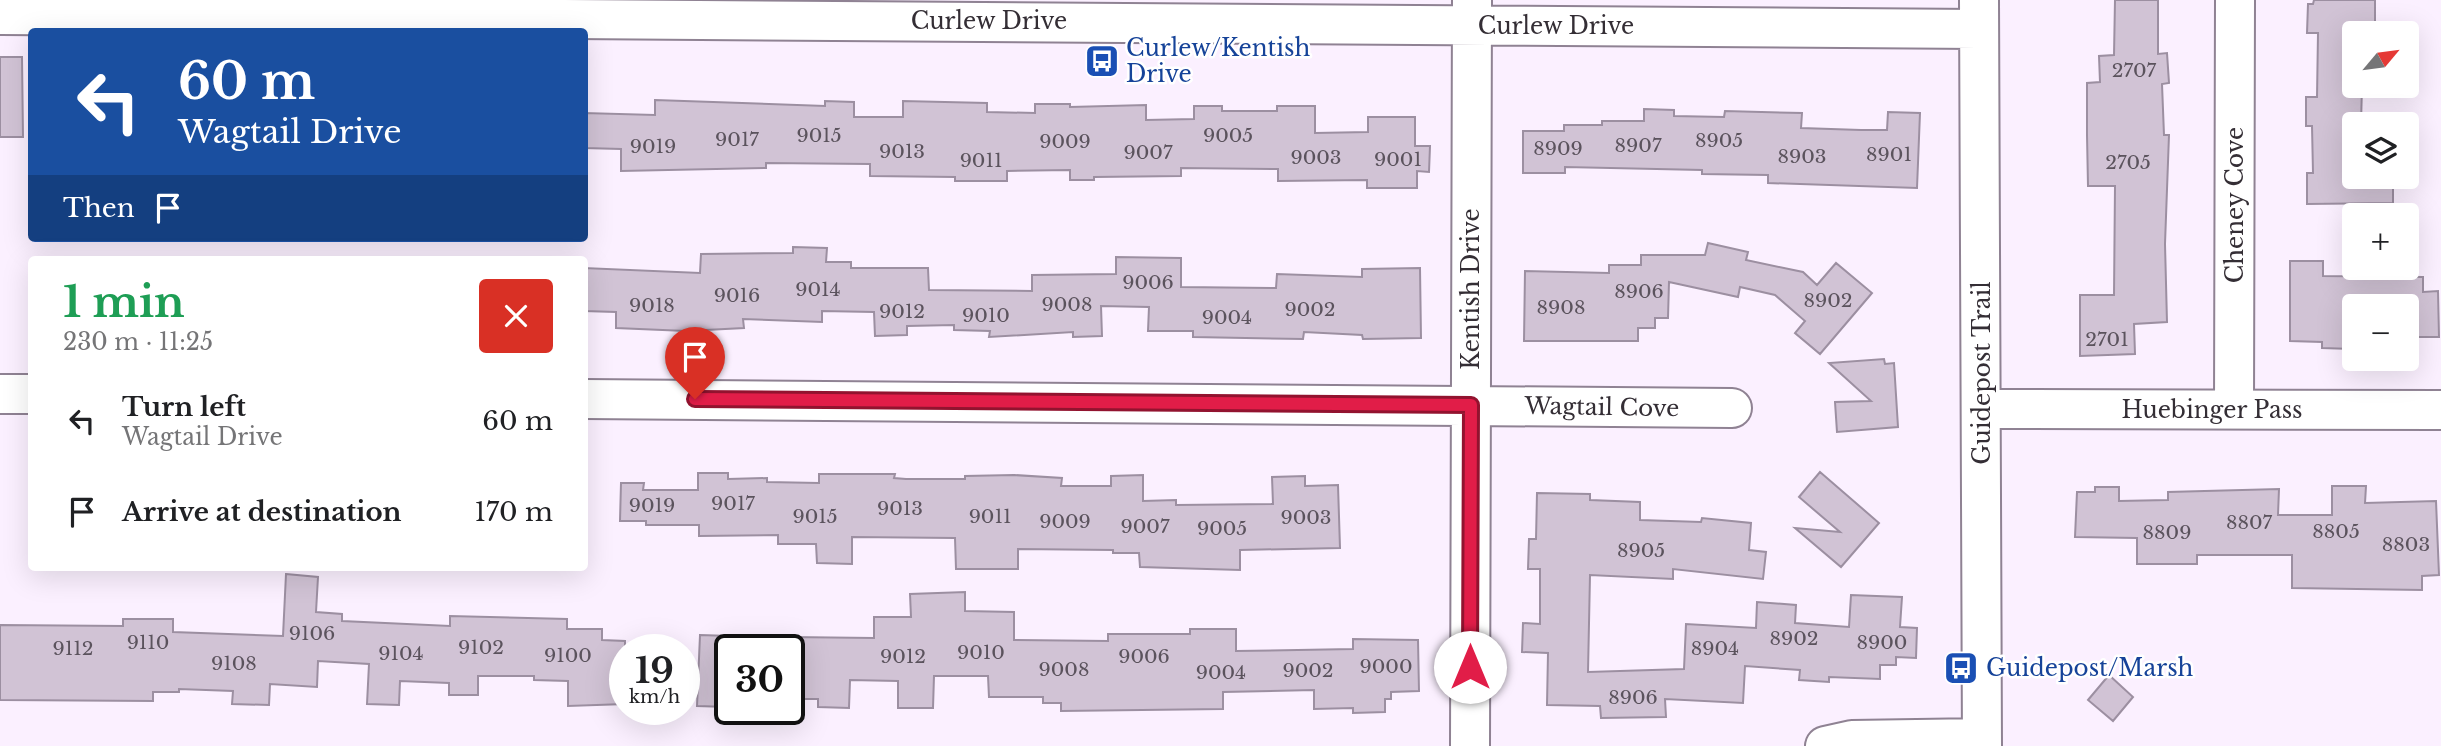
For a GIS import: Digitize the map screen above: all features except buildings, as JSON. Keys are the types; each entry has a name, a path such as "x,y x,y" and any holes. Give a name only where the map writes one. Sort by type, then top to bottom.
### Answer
{"street":[{"name":"Cheney Cove","path":"2235,0 2235,409"},
{"name":"Curlew Drive","path":"0,15 609,9 1978,14"},
{"name":"Kentish Drive","path":"1469,746 1472,13"},
{"name":"Guidepost Trail","path":"1978,14 1983,409 1982,742"},
{"path":"0,394 28,394"},
{"name":"Wagtail Cove","path":"588,398 1732,408"},
{"name":"Huebinger Pass","path":"1983,409 2441,410"},
{"path":"1825,746 1852,740 1982,742"}],"place":[{"name":"Curlew/Kentish Drive","path":"1102,61"},
{"name":"Guidepost/Marsh","path":"1961,668"}],"route":[{"path":"695,399 1471,405 1470,667"}]}
